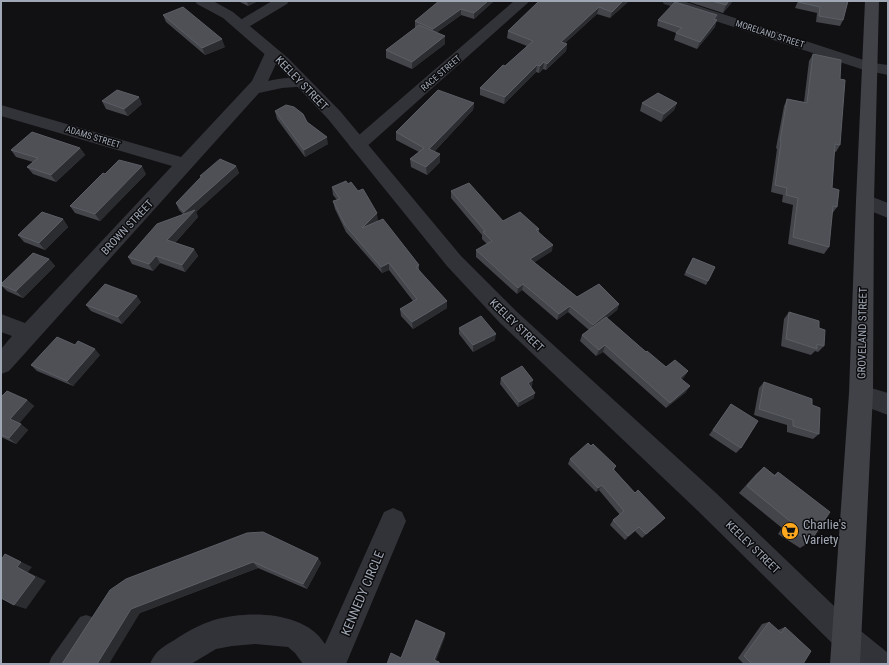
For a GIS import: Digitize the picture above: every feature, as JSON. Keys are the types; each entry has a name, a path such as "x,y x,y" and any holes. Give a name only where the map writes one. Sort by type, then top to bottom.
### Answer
{"main road":[{"name":"GROVELAND STREET","path":"846,651 861,395 865,201 879,69 872,1"}],"street":[{"name":"KEELEY STREET","path":"202,1 228,14 242,25 303,83 334,115 454,261 508,317 707,502 846,651 878,664"},
{"path":"242,25 282,1"},
{"name":"RACE STREET","path":"358,145 523,1"},
{"name":"MORELAND STREET","path":"669,1 879,69"},
{"name":"BROWN STREET","path":"1,364 259,83 273,53"},
{"path":"253,88 282,83 303,83"},
{"name":"ADAMS STREET","path":"1,110 185,164"},
{"path":"865,201 888,211"},
{"path":"1,323 29,333"},
{"path":"861,395 888,404"},
{"name":"KENNEDY CIRCLE","path":"331,664 393,521"},
{"path":"165,664 189,648 216,634 246,630 293,634 307,644 316,656 318,664"}],"lane":[{"path":"57,664 86,623"}],"building":[{"path":"439,1 488,1 474,13 461,9 433,29 415,21"},
{"path":"539,1 623,1 612,12 599,7 561,42 567,44 547,64 544,62 540,66 537,65 505,97 480,88 503,65 505,66 533,41 508,31"},
{"path":"712,1 729,1 726,5"},
{"path":"798,1 848,1 843,20 819,16 820,7"},
{"path":"675,2 717,15 714,19 717,20 700,42 676,33 682,28 658,20"},
{"path":"183,7 222,39 202,48 163,15"},
{"path":"419,25 445,36 412,62 386,50"},
{"path":"813,54 841,60 840,79 845,80 840,145 835,144 832,188 839,190 837,207 833,206 829,247 793,237 798,198 786,195 787,188 775,185 787,99 807,103"},
{"path":"117,90 139,97 124,109 102,101"},
{"path":"438,90 474,103 429,149 440,154 426,167 410,159 424,148 396,132"},
{"path":"658,93 677,103 664,114 642,103"},
{"path":"286,105 294,107 303,114 307,122 327,137 304,150 275,111"},
{"path":"32,132 80,148 51,175 27,167 38,158 11,150"},
{"path":"220,159 236,166 184,212 176,203 202,176 200,176"},
{"path":"119,160 142,166 95,214 70,206 103,173 105,174"},
{"path":"346,181 348,184 351,182 358,191 363,189 377,213 362,228 383,219 419,265 416,267 447,301 412,322 400,309 417,299 389,263 381,267 345,225 333,201 340,199 332,187"},
{"path":"469,183 503,221 520,212 539,229 536,230 553,245 530,259 577,297 599,284 619,304 593,325 570,306 559,314 523,284 518,288 476,250 492,241 483,232 485,231 451,191"},
{"path":"195,210 167,240 194,249 182,265 156,256 149,264 128,257 157,224"},
{"path":"42,212 63,219 39,243 18,235"},
{"path":"33,253 49,259 16,291 1,285 1,284"},
{"path":"693,258 715,267 708,281 686,272"},
{"path":"105,284 137,296 118,317 86,305"},
{"path":"789,312 819,321 819,328 825,330 824,346 817,344 817,349 786,339"},
{"path":"481,316 496,334 473,345 459,328"},
{"path":"606,317 646,352 647,351 666,367 675,360 688,371 680,378 690,386 670,403 605,345 599,350 582,335"},
{"path":"57,337 75,345 78,341 95,349 67,381 31,365"},
{"path":"522,366 533,380 528,383 535,393 519,402 501,378"},
{"path":"764,382 812,399 812,405 820,408 819,434 793,426 793,420 759,409"},
{"path":"7,391 27,400 10,419 21,424 9,438 1,435 1,397"},
{"path":"731,404 758,421 741,448 713,430"},
{"path":"588,443 591,446 593,444 616,466 613,469 635,493 638,490 665,518 646,534 639,527 628,536 613,520 624,511 602,485 598,488 570,459"},
{"path":"764,467 775,476 778,472 830,512 810,542 787,527 791,522 747,486"},
{"path":"263,532 318,558 303,584 253,562 131,609 97,664 62,664 110,590 126,579 247,533"},
{"path":"5,554 21,562 17,567 35,577 14,605 1,598 1,560"},
{"path":"416,620 445,633 434,660 439,662 439,664 387,664 391,653 401,658"},
{"path":"769,622 781,633 785,627 811,651 803,664 752,664 744,656"}],"place":[{"name":"Charlie's Variety","path":"790,531"}]}
